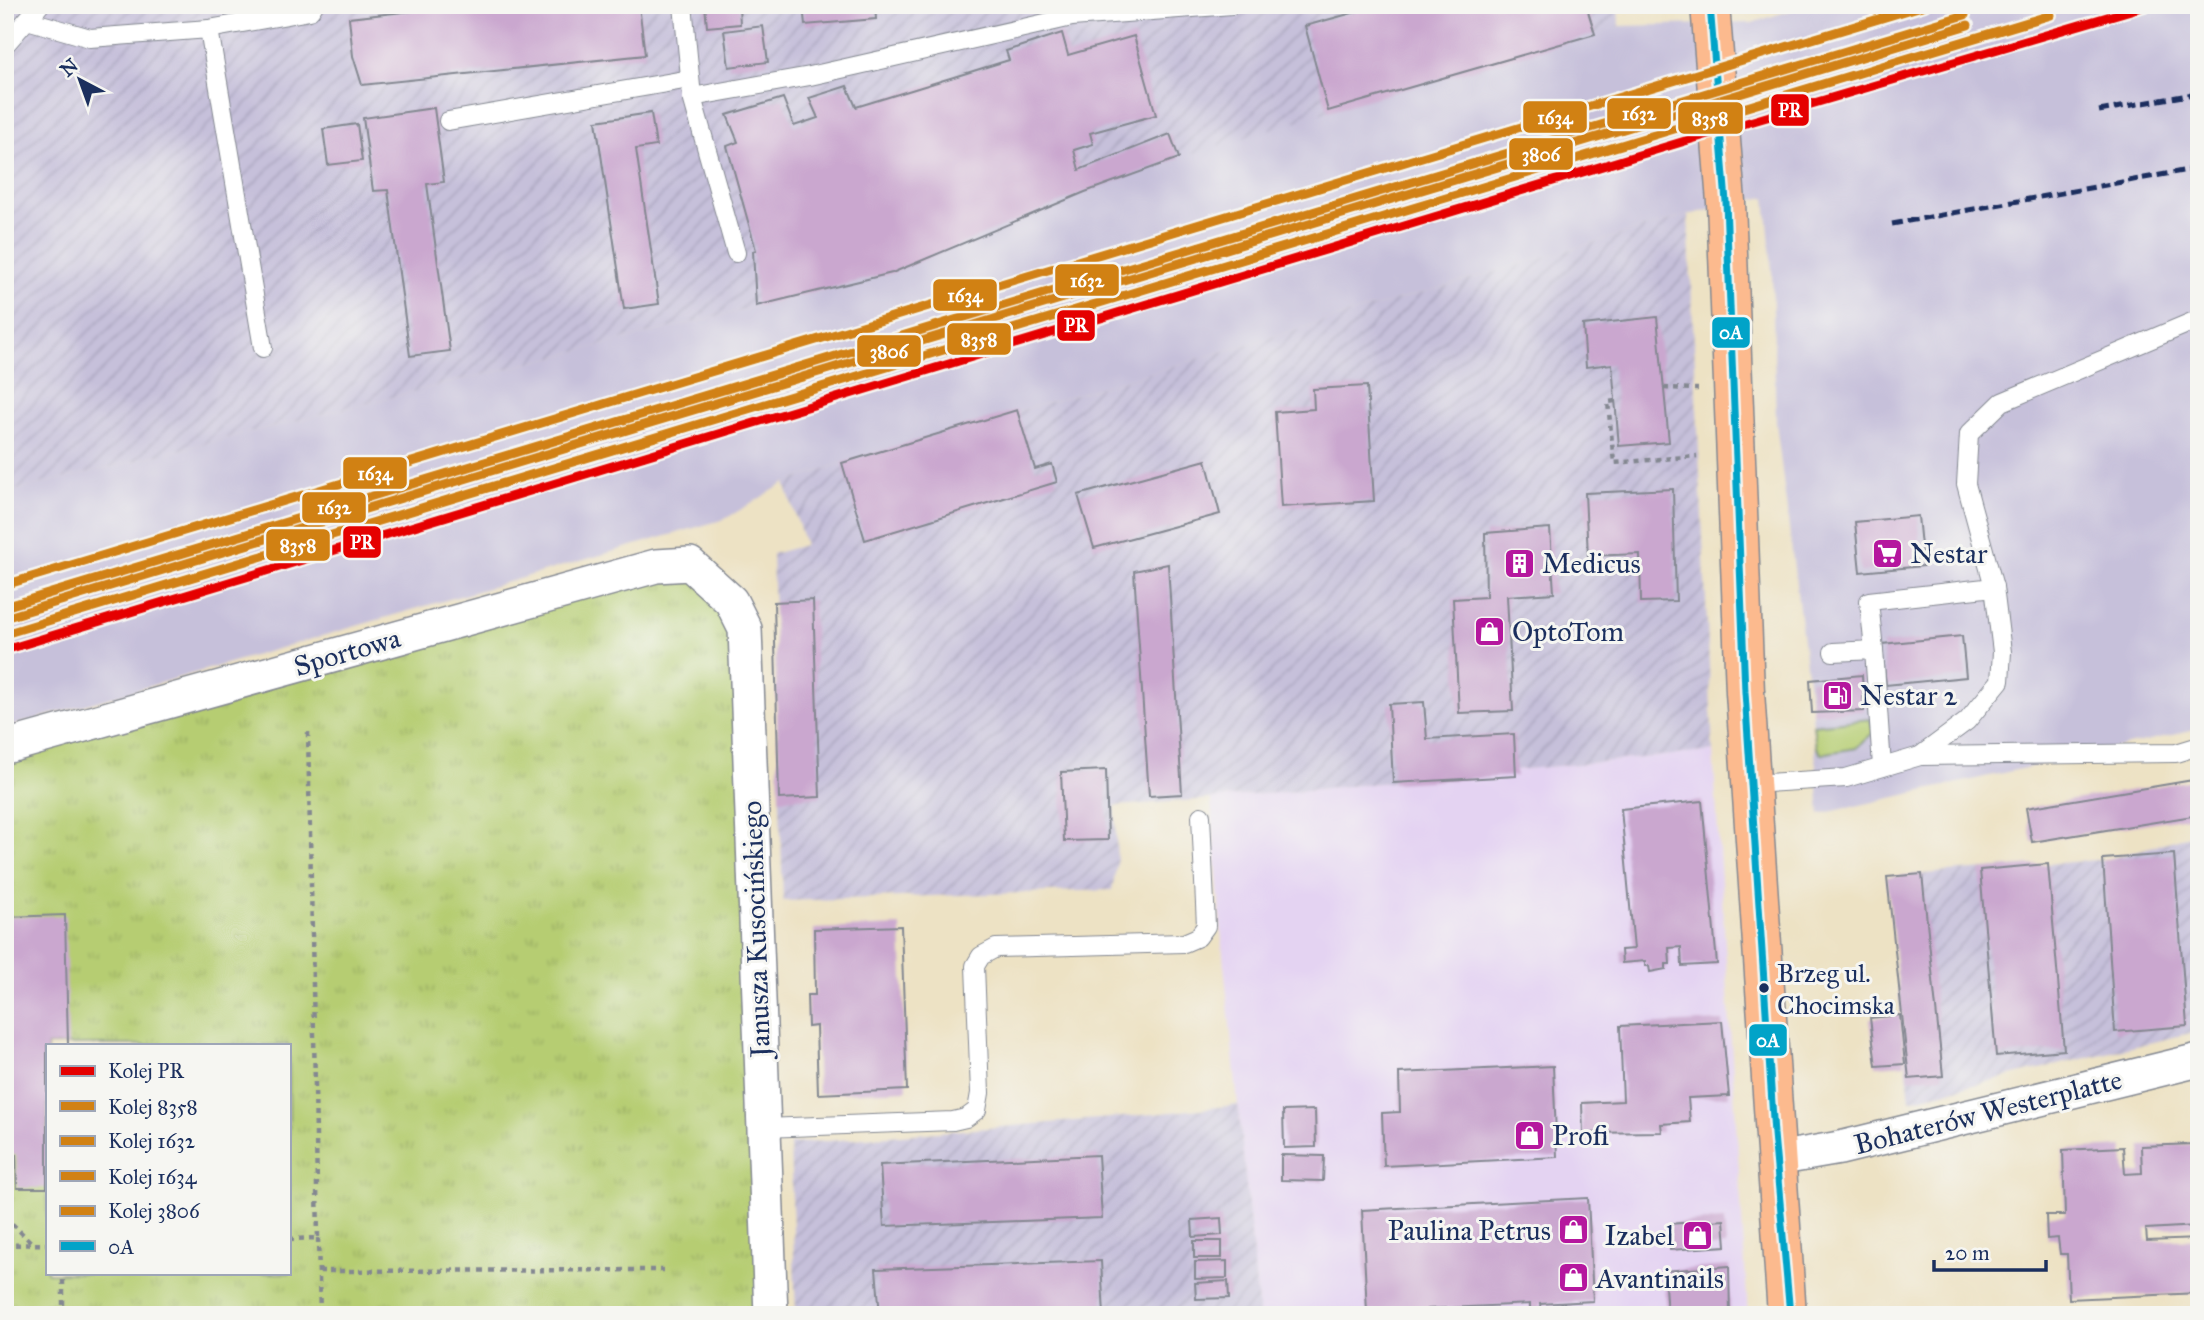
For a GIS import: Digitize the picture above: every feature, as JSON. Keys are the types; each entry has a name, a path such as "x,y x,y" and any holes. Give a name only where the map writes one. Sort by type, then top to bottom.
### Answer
{"main road":[{"path":"1711,22 1726,202 1745,681 1788,1310"}],"street":[{"name":"Sportowa","path":"5,747 656,566 690,564"},
{"name":"Janusza Kusocińskiego","path":"690,564 731,601 745,629 771,1315"},
{"name":"Bohaterów Westerplatte","path":"1776,1159 1840,1148 2199,1060"}],"lane":[{"path":"5,45 40,5"},
{"path":"27,20 90,38 209,29 310,12 314,5"},
{"path":"683,5 691,88 736,253"},
{"path":"449,121 691,88 810,76 1072,17 1232,5"},
{"path":"209,29 263,348"},
{"path":"1920,756 1967,721 2000,681 2002,652 1994,587 1966,484 1969,435 2002,402 2199,319"},
{"path":"1882,768 1869,601 1994,587"},
{"path":"1833,652 1874,650"},
{"path":"1752,784 1846,778 1920,756 2176,753 2199,746"},
{"path":"764,1128 953,1121 966,1118 977,1110 980,1093 975,965 981,956 996,948 1184,943 1198,937 1206,926 1200,816"}],"path":[{"path":"1664,388 1711,388"},
{"path":"1615,401 1608,402 1614,463 1704,455"},
{"path":"308,732 320,1315"},
{"path":"5,1217 33,1244"},
{"path":"290,1239 318,1238"},
{"path":"5,1245 46,1244"},
{"path":"319,1271 665,1270"},
{"path":"63,1274 63,1315"},
{"path":"2104,1313 2199,1311"}],"shaded area":[{"path":"5,5 1618,5 1619,26 892,273 5,493"},
{"path":"1807,5 2199,5 2199,729 1820,814 1812,713 1776,423 1772,271 1766,197 1688,215 842,463 785,483 725,519 5,728 5,493 892,273 1085,192 1179,158 1328,111 1619,26 1752,23"},
{"path":"1688,215 1713,751 1115,806 1117,863 1112,890 783,901 772,554 805,545 785,483 842,463"},
{"path":"1713,751 1748,1315 1259,1315 1223,955 1211,799"},
{"path":"2199,833 2199,1031 1910,1100 1887,877 2108,859"},
{"path":"1238,1105 1259,1315 796,1315 790,1144"}],"green space":[{"path":"690,564 731,601 771,1315 5,1315 5,747"},
{"path":"1870,719 1873,733 1856,748 1821,754 1816,747 1813,725"}],"building":[{"path":"466,5 639,5 645,55 362,85 353,56 349,18"},
{"path":"705,5 739,5 740,24 707,27"},
{"path":"803,5 875,5 876,19 805,25"},
{"path":"1354,5 1586,5 1595,34 1328,111 1305,26 1356,12"},
{"path":"763,26 768,62 729,67 724,31"},
{"path":"1062,33 1068,55 1134,36 1156,115 1090,133 1093,144 1074,150 1079,170 1170,134 1179,158 1085,192 892,273 756,306 753,251 756,250 727,146 738,142 727,115 783,98 794,126 818,118 809,98 847,86 856,107 1009,60 1006,51"},
{"path":"434,108 444,182 427,184 450,351 410,356 388,190 373,191 363,118"},
{"path":"651,113 656,146 636,149 659,304 624,309 596,121"},
{"path":"357,124 362,161 328,165 323,129"},
{"path":"1657,317 1669,442 1619,446 1612,364 1586,367 1583,325"},
{"path":"1367,386 1374,501 1281,507 1275,412 1314,409 1313,389"},
{"path":"1017,410 1035,469 1052,464 1057,482 865,540 842,463"},
{"path":"1206,460 1220,514 1094,548 1078,495"},
{"path":"1673,489 1676,601 1641,602 1640,554 1588,556 1585,493"},
{"path":"1918,516 1923,566 1860,572 1855,522"},
{"path":"1550,528 1554,593 1507,596 1513,711 1459,713 1453,599 1486,597 1485,533"},
{"path":"1168,564 1182,794 1149,796 1134,571"},
{"path":"813,600 820,797 779,799 774,602"},
{"path":"1962,636 1966,677 1886,685 1882,644"},
{"name":"Nestar 2","path":"1862,675 1864,711 1812,713 1810,680"},
{"path":"1424,702 1427,739 1514,734 1516,776 1393,783 1389,704"},
{"path":"1106,770 1108,840 1064,841 1061,772"},
{"path":"2199,779 2199,815 2032,842 2026,808"},
{"path":"1702,801 1717,964 1682,966 1681,947 1669,948 1670,964 1666,964 1666,969 1650,972 1645,961 1622,963 1621,950 1634,949 1621,809"},
{"path":"2174,854 2187,1026 2115,1032 2103,859"},
{"path":"2048,864 2064,1050 1996,1056 1980,870"},
{"path":"1922,874 1943,1076 1909,1079 1887,877"},
{"path":"65,915 68,1044 46,1044 46,1188 17,1188 16,1155 5,1155 5,917"},
{"path":"901,926 907,1090 818,1094 816,1026 808,1027 807,995 815,995 814,929"},
{"path":"1900,1015 1905,1064 1876,1066 1870,1018"},
{"path":"1722,1021 1729,1096 1688,1098 1690,1122 1661,1124 1662,1132 1583,1133 1582,1103 1623,1101 1620,1026"},
{"path":"1553,1066 1557,1157 1384,1166 1382,1113 1400,1112 1399,1073"},
{"path":"1315,1110 1316,1147 1284,1148 1283,1111"},
{"path":"2195,1144 2198,1226 2146,1229 2147,1241 2199,1239 2199,1293 2069,1299 2067,1254 2060,1254 2058,1238 2047,1239 2046,1215 2065,1215 2063,1150 2123,1147 2125,1174 2142,1173 2141,1146"},
{"path":"1098,1155 1102,1218 884,1226 880,1165"},
{"path":"1281,1155 1324,1156 1323,1181 1281,1180"},
{"path":"1588,1198 1593,1301 1540,1304 1541,1315 1530,1315 1530,1304 1428,1309 1428,1315 1418,1315 1418,1310 1367,1312 1362,1210"},
{"path":"1221,1218 1222,1235 1193,1237 1192,1220"},
{"name":"Izabel","path":"1724,1220 1726,1246 1670,1250 1668,1224"},
{"path":"1194,1241 1222,1241 1222,1258 1194,1258"},
{"path":"1101,1261 1104,1315 880,1315 876,1269"},
{"path":"1227,1261 1227,1278 1195,1279 1195,1262"},
{"path":"1729,1266 1730,1315 1667,1315 1664,1271"},
{"path":"1228,1281 1229,1298 1196,1299 1195,1283"}],"railway":[{"path":"2099,111 2199,93"},
{"path":"1892,224 2199,168"}],"rail line":[{"name":"1634","path":"5,585 1925,5"},
{"name":"PR","path":"5,650 1685,141 2148,5"},
{"name":"1632","path":"8,606 1965,15"},
{"name":"8358","path":"8,633 2051,15"},
{"name":"3806","path":"11,616 1968,25"}],"transit line":[{"name":"0A","path":"1710,5 1726,202 1745,692 1774,1134 1790,1315"}],"place":[{"name":"Nestar","path":"1887,553"},
{"name":"Medicus","path":"1519,563"},
{"name":"OptoTom","path":"1489,631"},
{"name":"Nestar 2","path":"1837,695"},
{"name":"Brzeg ul. Chocimska","path":"1764,988"},
{"name":"Profi","path":"1529,1135"},
{"name":"Paulina Petrus","path":"1574,1230"},
{"name":"Izabel","path":"1697,1235"},
{"name":"Avantinails","path":"1573,1278"}]}
